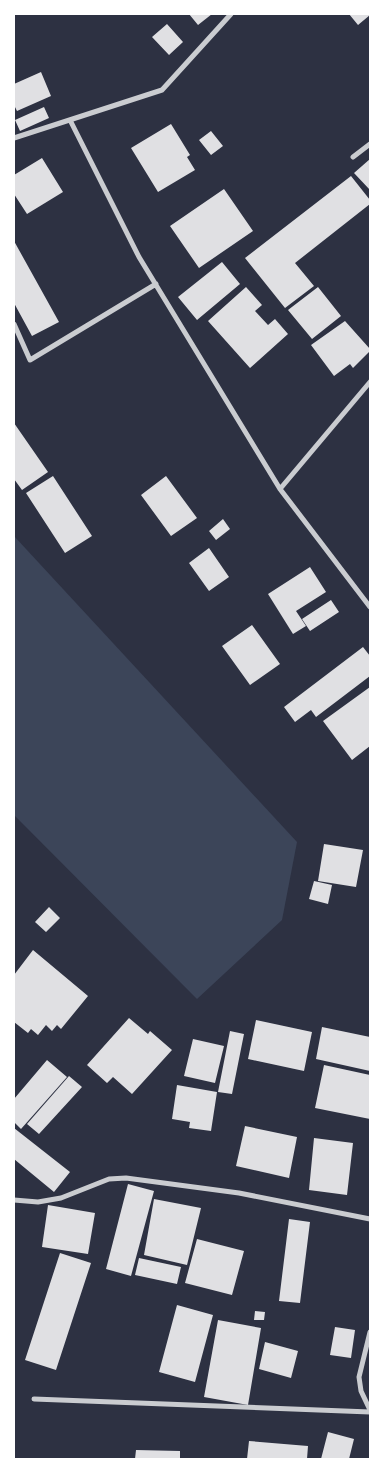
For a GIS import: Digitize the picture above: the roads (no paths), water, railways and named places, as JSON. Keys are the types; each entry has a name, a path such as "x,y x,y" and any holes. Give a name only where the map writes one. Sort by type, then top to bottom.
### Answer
{"street":[{"path":"14,138 162,90 231,14"},
{"path":"70,120 139,257 280,489 370,607"},
{"path":"353,158 370,144"},
{"path":"14,324 30,360 156,284"},
{"path":"280,489 370,382"},
{"path":"14,1200 38,1202 61,1198 109,1178 126,1178 239,1193 370,1219"},
{"path":"34,1399 370,1411 362,1391 360,1377 370,1332"}]}
